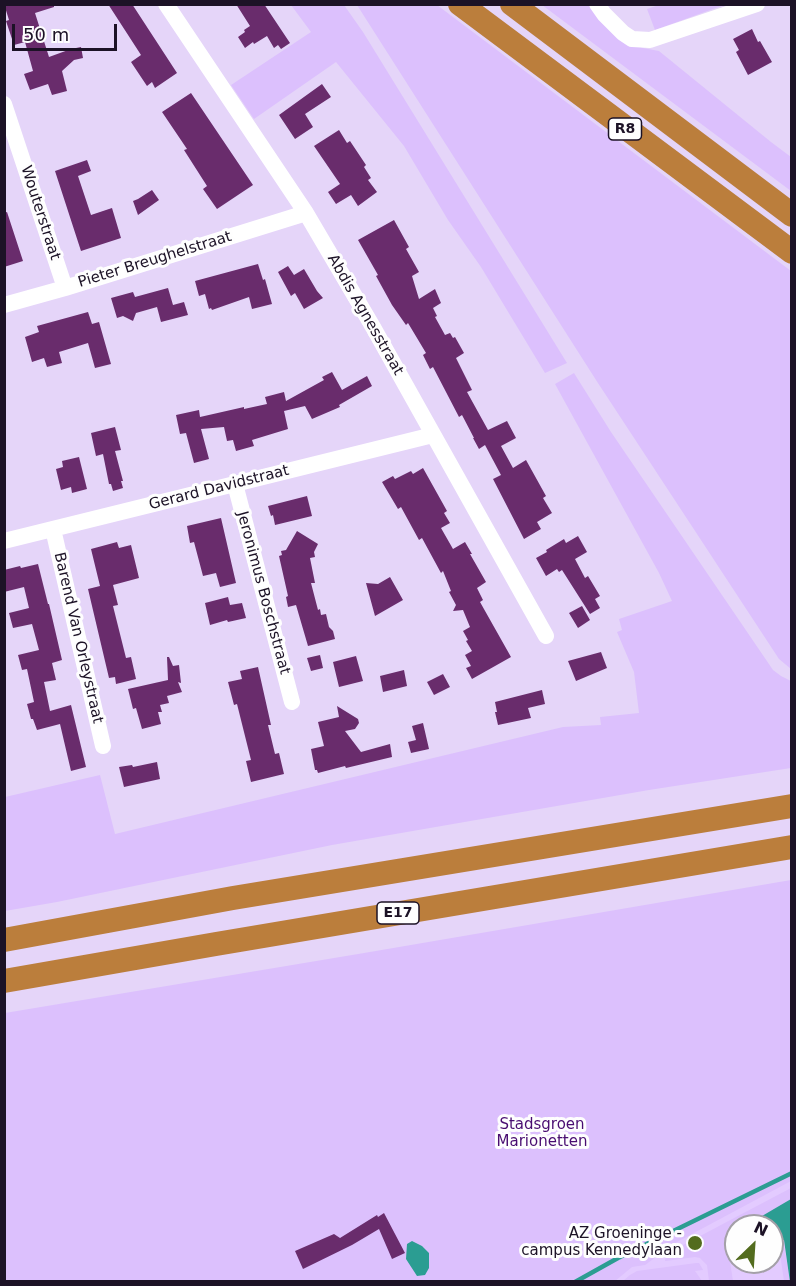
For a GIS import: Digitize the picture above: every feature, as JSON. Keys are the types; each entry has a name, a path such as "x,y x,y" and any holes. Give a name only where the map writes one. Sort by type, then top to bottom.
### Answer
{"highway":[{"name":"R8","path":"460,4 792,252"},
{"name":"R8","path":"512,4 792,215"},
{"path":"711,818 792,796"},
{"path":"4,940 222,900 792,806"},
{"name":"E17","path":"4,981 792,847"}],"street":[{"name":"Abdis Agnesstraat","path":"166,4 306,213 373,327 546,636"},
{"path":"597,4 623,33 632,39 650,40 758,4"},
{"name":"Wouterstraat","path":"4,104 65,288"},
{"name":"Pieter Breughelstraat","path":"4,305 306,213"},
{"name":"Gerard Davidstraat","path":"4,541 433,435"},
{"name":"Jeronimus Boschstraat","path":"235,484 292,702"},
{"name":"Barend Van Orleystraat","path":"53,530 103,746"}],"shaded area":[{"name":"AZ Groeninge - campus Kennedylaan","path":"791,1174 791,1281 579,1282"},
{"path":"791,1199 792,1281 790,1282 784,1240 784,1214 765,1214"},
{"path":"412,1241 429,1253 429,1268 425,1275 417,1276 406,1259 407,1244"}],"green space":[{"path":"291,5 344,5 363,32 567,363 545,373 404,146 336,62 254,119 231,85 311,32"},
{"path":"357,5 437,5 791,271 791,669 779,659 596,380"},
{"path":"542,5 590,5 624,39 643,48 659,51 791,157 791,191"},
{"path":"659,5 724,5 655,30 647,9"},
{"path":"574,373 611,432 773,670 791,681 791,768 332,845 5,911 5,797 100,775 115,834 563,727 601,725 600,717 639,713 634,672 617,632 622,630 619,619 672,601 659,573 555,384"},
{"name":"Stadsgroen Marionetten","path":"791,880 791,1181 729,1214 724,1214 724,1217 664,1249 645,1265 632,1267 615,1281 5,1282 5,1013"},
{"path":"791,1188 791,1209 784,1234 784,1214 742,1214"},
{"path":"724,1223 724,1274 732,1274 733,1281 709,1281 707,1265 700,1258 665,1261 666,1254"},
{"path":"784,1244 790,1281 784,1281 783,1274"},
{"path":"699,1263 703,1270 695,1271 702,1281 623,1281 637,1271"}],"building":[{"path":"4,4 54,4 54,7 35,13 49,57 81,47 83,58 74,60 62,71 67,91 52,95 48,84 30,90 24,74 33,71 25,42 14,45 6,21 9,20"},
{"path":"108,4 132,4 177,73 155,88 152,82 147,86 131,62 141,55"},
{"path":"236,4 264,4 290,43 281,49 278,45 274,48 267,36 245,48 238,37 250,26"},
{"path":"752,29 772,62 748,75 736,52 739,50 733,39"},
{"path":"322,84 331,97 305,114 313,127 295,139 279,115"},
{"path":"191,93 253,185 217,209 203,189 207,186 184,150 187,149 162,112"},
{"path":"339,130 347,143 350,141 366,165 364,167 371,178 368,180 377,192 358,206 351,195 336,204 328,192 340,184 314,146"},
{"path":"87,160 91,171 78,176 91,215 112,208 121,238 81,251 55,171"},
{"path":"152,190 159,200 138,215 133,201"},
{"path":"7,212 23,261 4,267 4,213"},
{"path":"394,220 409,247 406,249 419,272 412,276 419,299 435,289 441,303 433,308 437,316 435,317 445,335 450,333 453,338 455,337 464,353 456,358 472,390 467,392 488,430 507,421 516,438 501,446 513,468 526,460 546,496 543,498 552,513 537,522 541,529 524,539 493,479 501,475 485,445 479,449 462,415 459,417 433,367 430,369 423,355 426,353 408,323 406,325 392,305 358,240"},
{"path":"258,264 272,304 252,309 249,297 212,310 209,309 205,294 199,296 195,281"},
{"path":"288,266 294,275 304,269 323,298 304,309 295,293 291,296 278,272"},
{"path":"168,288 173,305 184,302 188,315 161,322 157,307 136,313 133,321 123,316 117,318 111,298 133,292 135,297"},
{"path":"88,312 92,324 99,322 111,364 95,368 88,343 59,352 62,363 47,367 44,358 32,362 25,337 39,332 37,326"},
{"path":"332,372 342,390 367,376 372,386 339,405 340,407 312,419 305,406 284,411 288,429 252,440 254,446 236,451 233,440 227,441 224,427 201,429 209,459 194,463 186,433 180,434 176,415 199,410 200,417 244,407 244,409 267,404 265,397 284,392 286,401 324,380 322,377"},
{"path":"115,427 121,450 115,451 123,488 113,491 109,484 103,454 96,456 91,433"},
{"path":"79,457 87,489 72,493 71,487 61,490 56,469 63,467 62,461"},
{"path":"423,468 447,511 444,513 450,523 441,528 453,549 465,542 472,554 470,554 486,582 477,588 483,600 480,602 511,657 472,679 466,668 471,666 465,655 472,651 463,631 470,627 463,610 453,611 456,605 449,592 451,591 443,571 441,573 422,538 419,540 401,507 398,509 382,482 393,476 395,479 411,471 413,474"},
{"path":"307,496 312,516 275,525 268,506"},
{"path":"221,518 236,583 220,587 216,573 203,576 194,542 190,543 187,526"},
{"path":"297,531 318,544 314,552 315,557 310,558 315,583 311,583 318,610 320,609 321,615 326,614 335,639 308,646 296,605 288,607 286,597 288,596 279,556 282,555 281,551 286,550"},
{"path":"578,536 587,552 575,559 585,578 588,576 600,596 595,599 600,608 590,614 562,570 559,572 557,569 546,576 536,558 564,539 566,543"},
{"path":"117,542 119,548 131,545 139,578 113,585 118,605 113,606 126,658 131,657 136,679 116,684 115,677 109,678 88,589 100,586 91,549"},
{"path":"38,564 62,660 52,663 56,680 44,682 50,711 71,705 86,767 71,771 60,724 37,730 27,704 34,702 27,669 22,670 18,655 39,650 32,624 13,628 9,613 29,608 24,587 4,592 4,570"},
{"path":"390,577 403,600 375,616 366,583 378,584"},
{"path":"228,597 230,605 242,603 246,618 210,625 205,603"},
{"path":"582,606 590,620 578,628 569,613"},
{"path":"601,652 607,668 576,681 568,661"},
{"path":"320,655 323,668 311,671 307,658"},
{"path":"356,656 363,681 339,687 333,662"},
{"path":"167,657 173,666 179,665 181,683 178,682 182,692 167,696 169,703 160,705 162,712 158,712 161,724 142,729 136,708 133,709 128,689 168,680"},
{"path":"258,667 275,754 279,753 284,774 251,782 246,761 251,760 237,704 234,705 228,682 242,679 240,671"},
{"path":"404,670 407,686 383,692 380,676"},
{"path":"443,674 450,687 434,695 427,682"},
{"path":"542,690 545,704 528,708 531,718 498,725 495,702"},
{"path":"337,706 358,719 359,723 355,729 345,731 361,752 390,744 392,757 318,773 315,770 311,749 324,746 318,722 339,717"},
{"path":"423,723 429,749 411,753 408,742 416,740 412,726"},
{"path":"157,762 160,779 124,787 119,767 132,765 133,767"},
{"path":"384,1213 405,1253 392,1259 379,1229 303,1269 295,1251 334,1234 340,1238"}],"waterway":[{"path":"575,1282 618,1258 792,1173"}],"place":[{"name":"AZ Groeninge - campus Kennedylaan","path":"695,1243"}]}
